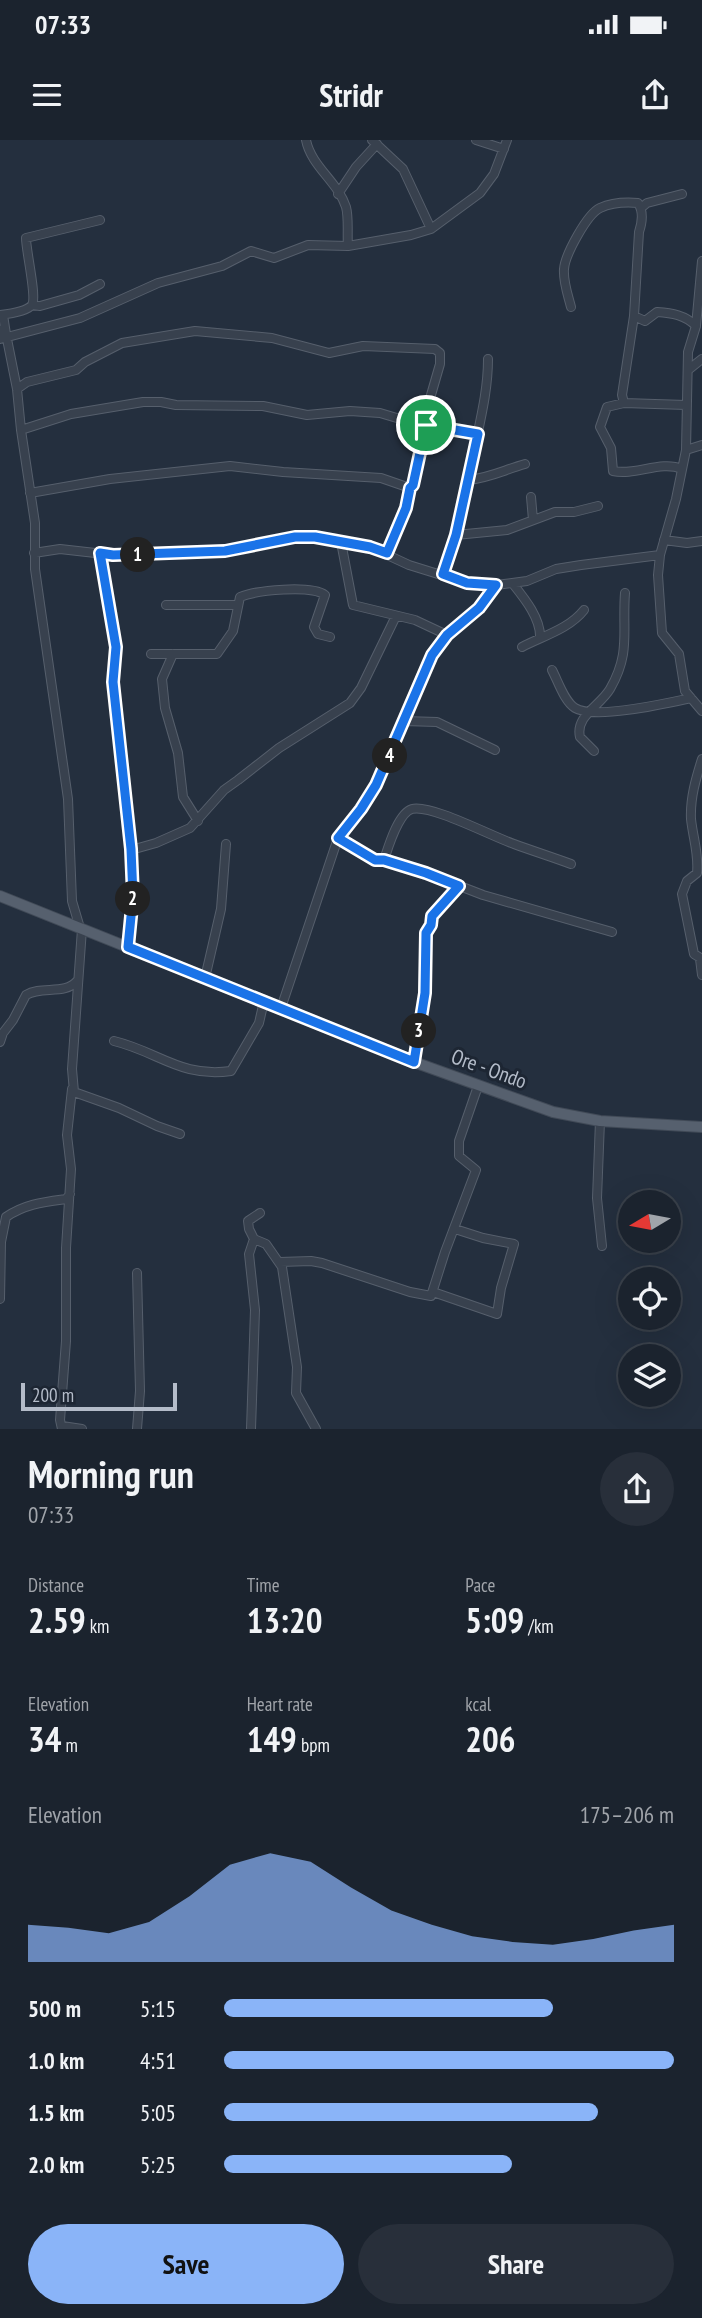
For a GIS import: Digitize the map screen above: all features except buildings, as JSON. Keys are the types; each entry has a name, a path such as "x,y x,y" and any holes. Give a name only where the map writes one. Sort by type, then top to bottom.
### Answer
{"main road":[{"name":"Ore - Ondo","path":"0,896 414,1062 561,1115 600,1121 702,1127"}],"street":[{"path":"306,140 311,157 346,207 348,246"},
{"path":"3,335 80,318 158,282 222,266 251,251 274,258 308,245 348,246 432,229 480,193 494,174 506,144 477,140"},
{"path":"338,194 374,142 403,169 420,209 432,229"},
{"path":"641,208 647,202 682,194"},
{"path":"570,307 564,270 566,260 588,220 598,209 626,202 638,203 642,222 639,232 634,316 622,395 624,403"},
{"path":"32,305 35,296 27,261 26,238 100,220"},
{"path":"702,261 696,327 688,352 686,450 660,555 658,575 662,633 679,654 685,691 702,710"},
{"path":"82,1429 62,1428 60,1420 66,1341 66,1248 72,1156 67,1135 81,929 72,901 68,799 34,553 36,532 17,389 3,335 2,315 32,305 40,306 79,295 100,284"},
{"path":"634,316 645,321 657,312 663,312 688,318 696,327"},
{"path":"17,389 27,382 76,370 85,362 122,343 195,331 272,338 329,353 363,346 435,349 441,359 429,403 413,485 387,553"},
{"path":"443,574 456,535 478,434 486,391 488,359"},
{"path":"688,370 702,359"},
{"path":"21,430 71,414 143,402 161,402 176,405 263,406 307,415 350,411 380,413 478,434"},
{"path":"682,469 671,467 623,473 613,471 611,448 600,427 607,407 624,403 686,405"},
{"path":"686,450 702,445"},
{"path":"468,480 492,477 524,464"},
{"path":"30,493 110,479 230,466 381,478 410,488"},
{"path":"531,497 534,520"},
{"path":"456,535 507,530 555,512 574,512 598,506"},
{"path":"34,553 60,549 113,555 206,553 295,537 315,537 370,547 409,565 467,583 496,585 538,578 556,569 660,555"},
{"path":"664,540 687,543 702,541"},
{"path":"341,542 354,605 433,627 447,635"},
{"path":"100,553 116,647 113,682 131,849 133,896 128,947"},
{"path":"513,584 531,609 540,630 540,638"},
{"path":"281,1008 338,838 376,785 428,663 447,635 479,608 496,585"},
{"path":"151,654 217,654 233,631 240,597 295,589 322,592 325,598 315,631 330,638"},
{"path":"594,751 580,737 579,730 582,719 604,699 622,664 625,648 625,593"},
{"path":"166,605 238,605"},
{"path":"522,647 563,627 584,610"},
{"path":"131,849 175,836 198,821 224,790 238,779 279,748 350,704 361,688 396,616"},
{"path":"173,654 162,679 164,708 178,753 180,787 188,807 198,821"},
{"path":"552,670 573,706 585,712 614,711 691,698"},
{"path":"404,721 437,722 495,750"},
{"path":"702,759 691,809 698,852 697,873 687,881 682,894 694,954 701,959 702,975"},
{"path":"384,860 400,819 414,808 433,811 512,844 571,864"},
{"path":"338,838 375,860 384,860 483,895 612,932"},
{"path":"205,978 221,909 226,844"},
{"path":"414,1062 425,993 426,933 432,916 459,886"},
{"path":"0,1042 26,995 40,989 66,989 78,980"},
{"path":"114,1041 131,1045 188,1071 212,1074 231,1072 259,1023 264,1001"},
{"path":"279,1262 311,1261 431,1296 476,1170 458,1156 459,1141 478,1086"},
{"path":"72,1089 77,1094 119,1108 180,1134"},
{"path":"600,1121 597,1198 602,1246"},
{"path":"0,1300 2,1222 17,1210 33,1203 66,1199 70,1194"},
{"path":"260,1213 248,1221 249,1229 254,1239 266,1244 282,1267 297,1367 296,1394 316,1429"},
{"path":"433,1292 497,1314 501,1288 514,1244 483,1238 455,1228"},
{"path":"251,1429 255,1310 249,1254 254,1239"},
{"path":"136,1273 140,1391 137,1429"}],"route":[{"path":"426,425 478,434 456,535 443,574 467,583 496,585 479,608 447,635 432,655 376,785 338,838 375,860 384,860 426,873 459,886 432,916 426,933 425,993 414,1062 128,947 133,896 131,849 113,682 116,647 100,553 206,553 295,537 315,537 370,547 387,553 406,508 426,425"}]}
